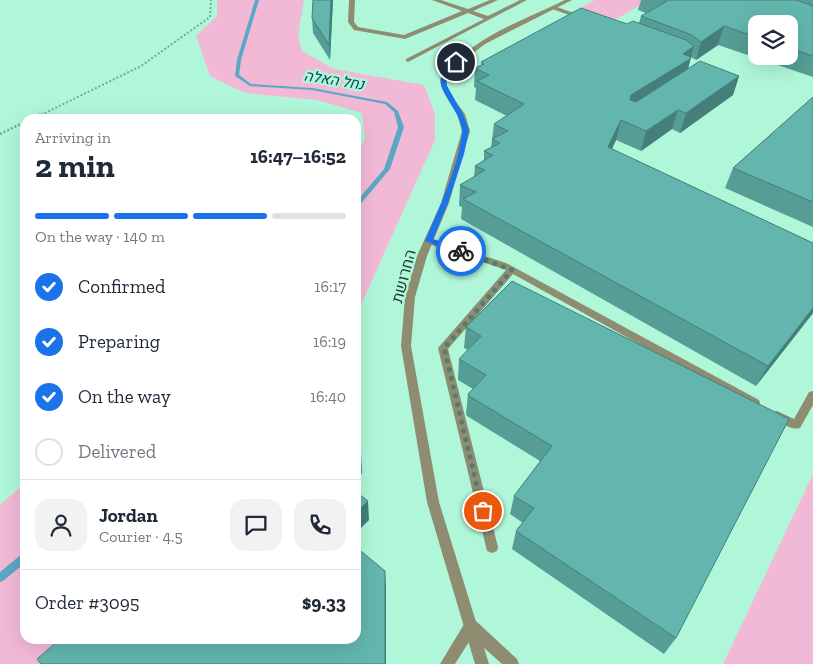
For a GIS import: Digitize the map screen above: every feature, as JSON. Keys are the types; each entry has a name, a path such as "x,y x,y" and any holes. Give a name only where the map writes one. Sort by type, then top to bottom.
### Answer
{"street":[{"path":"352,0 351,22 356,29 405,37 495,0"},
{"path":"435,0 488,18"},
{"path":"408,60 524,0"},
{"name":"החרושת","path":"482,664 433,502 406,346 410,297 429,241 445,203 466,130 460,114 444,86 443,79 465,54 488,40 569,0"},
{"path":"453,6 460,3"},
{"path":"554,8 588,20"},
{"path":"571,22 579,17"},
{"path":"429,241 512,270 796,426 813,395"},
{"path":"492,547 444,348 512,270"},
{"path":"447,664 470,626 512,664"}],"path":[{"path":"42,114 141,66 210,17 211,0"},
{"path":"0,134 20,124"}],"shaded area":[{"path":"217,0 304,0 298,35 302,51 334,69 424,85 435,114 435,140 361,305 361,146 365,139 362,113 317,100 245,93 210,76 196,36 217,16"},
{"path":"595,0 649,0 615,20 580,8"},
{"path":"813,474 813,664 723,664"},
{"path":"20,487 20,644 53,644 48,664 0,664 0,505"}],"building":[{"path":"313,0 331,0 329,45 312,18"},
{"path":"665,0 796,0 813,6 813,56 798,51 798,15 748,15 748,34 724,26 701,42 692,35 641,16 667,1"},
{"path":"581,8 627,24 633,21 686,40 694,46 683,54 691,57 690,59 631,95 630,100 636,102 700,61 739,76 686,113 678,110 646,131 621,120 608,147 813,243 813,308 768,366 463,199 476,192 460,185 485,170 475,166 493,155 484,151 500,143 492,139 508,131 494,124 524,104 477,81 489,75 475,68 484,64 481,62"},
{"path":"813,97 813,202 733,168"},
{"path":"512,281 789,419 676,638 516,531 534,508 514,496 552,446 469,396 468,394 486,375 459,359 481,336 466,327"},
{"path":"361,496 368,501 361,508"},
{"path":"361,551 385,571 385,664 41,664 37,659 54,644 361,644"}],"waterway":[{"name":"נחל האלה","path":"257,0 239,60 237,75 250,85 312,89 387,103 396,112 401,127 387,169 361,200"},
{"name":"נחל האלה","path":"0,578 20,561"}],"way so far":[{"path":"461,251 503,265 512,270 444,348 483,511"}],"route":[{"path":"456,62 443,79 444,86 460,114 466,130 445,203 429,241 461,251"}]}
